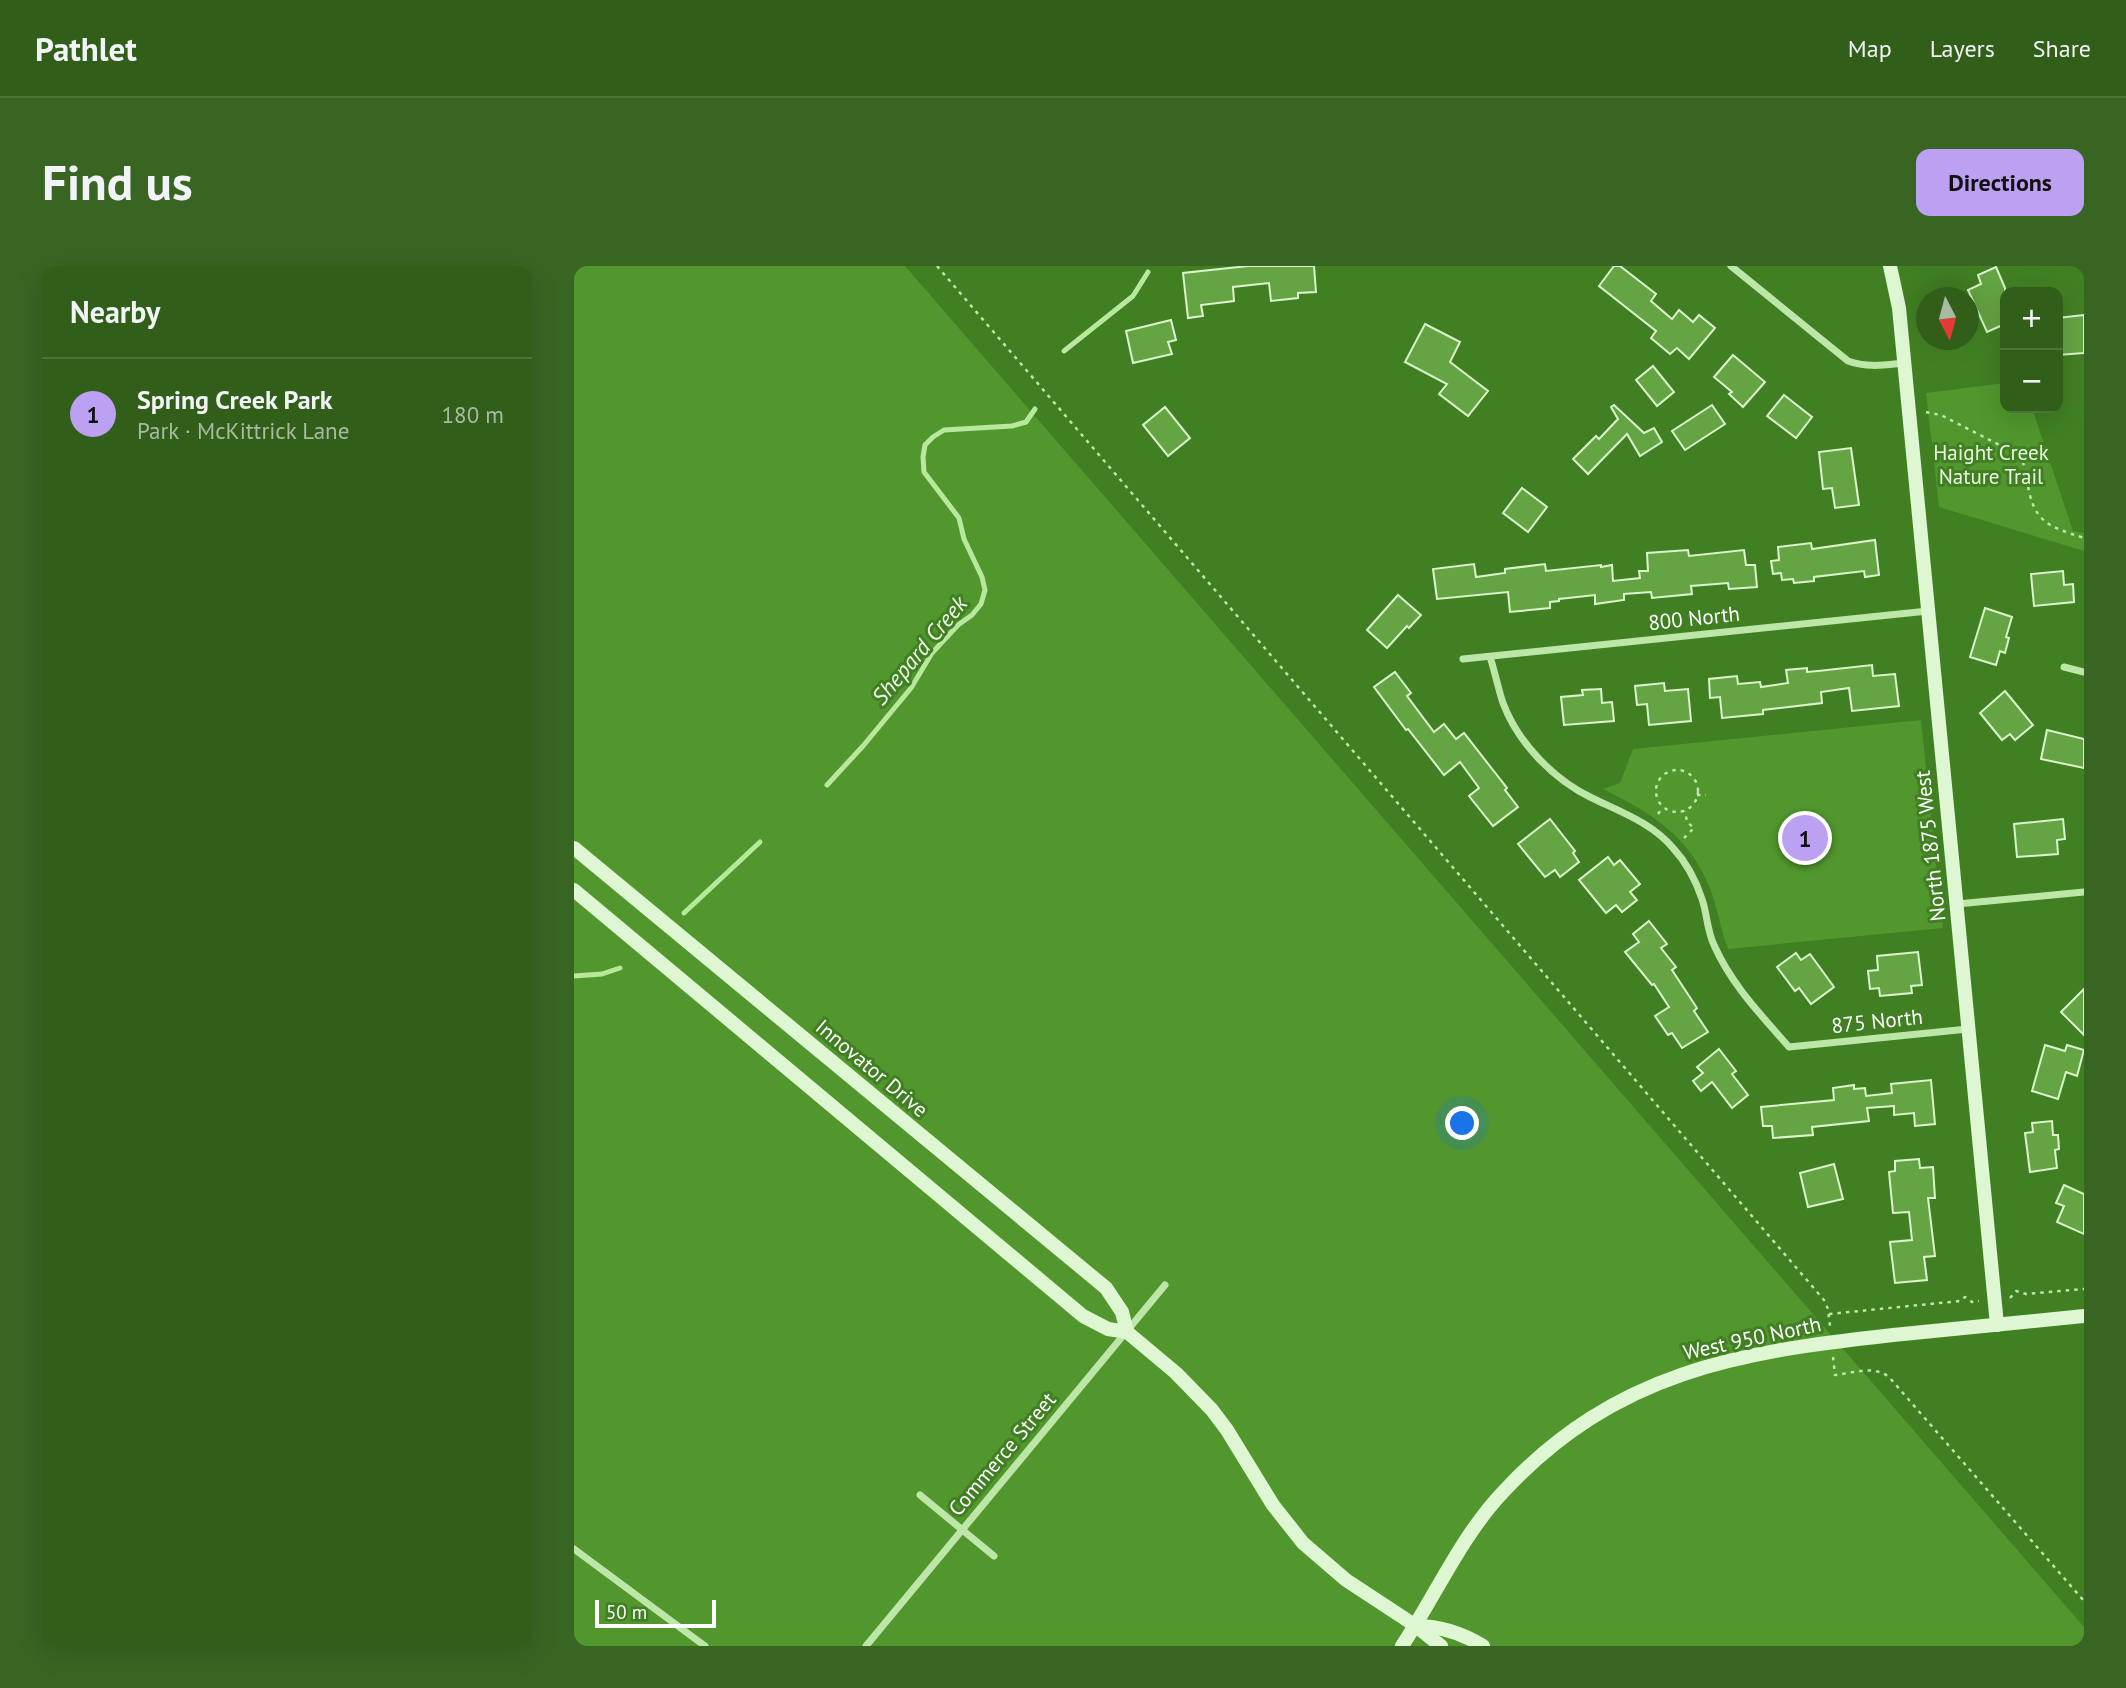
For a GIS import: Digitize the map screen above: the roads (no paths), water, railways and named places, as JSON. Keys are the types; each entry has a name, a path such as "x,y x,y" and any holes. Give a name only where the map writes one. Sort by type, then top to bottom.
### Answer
{"main road":[{"name":"North 1875 West","path":"1889,266 1899,308 1997,1325"},
{"name":"Innovator Drive","path":"574,848 1106,1288 1122,1312 1127,1332"},
{"name":"Innovator Drive","path":"574,890 1083,1316 1108,1329 1127,1332 1176,1373 1212,1410 1239,1447 1273,1505 1303,1543 1346,1580 1416,1626 1441,1646"},
{"name":"West 950 North","path":"1402,1646 1448,1569 1502,1492 1541,1455 1585,1421 1638,1391 1694,1369 1778,1349 2084,1316"},
{"name":"Innovator Drive","path":"1416,1626 1453,1632 1483,1646"}],"street":[{"path":"1731,266 1848,360 1872,366 1904,363"},
{"name":"800 North","path":"1463,659 1928,611"},
{"name":"875 North","path":"1490,657 1503,704 1519,734 1537,756 1560,778 1590,797 1623,811 1673,847 1689,871 1702,899 1713,943 1726,968 1744,995 1789,1048 1969,1029"},
{"path":"2064,667 2084,672"},
{"path":"1957,904 2084,892"},
{"name":"Commerce Street","path":"866,1646 1165,1285"},
{"path":"920,1495 994,1556"},
{"path":"574,1549 705,1646"}],"waterway":[{"name":"Shepard Creek","path":"1064,351 1133,296 1148,272"},
{"name":"Shepard Creek","path":"827,785 911,688 932,653 981,604 985,590 982,577 964,539 959,518 924,472 925,445 944,430 1012,426 1026,422 1035,409"},
{"name":"Shepard Creek","path":"684,913 760,842"},
{"name":"Shepard Creek","path":"574,976 602,974 620,968"}],"place":[{"name":"Spring Creek Park","path":"1805,838"}],"park label":[{"name":"Haight Creek Nature Trail","path":"1991,464"}]}
